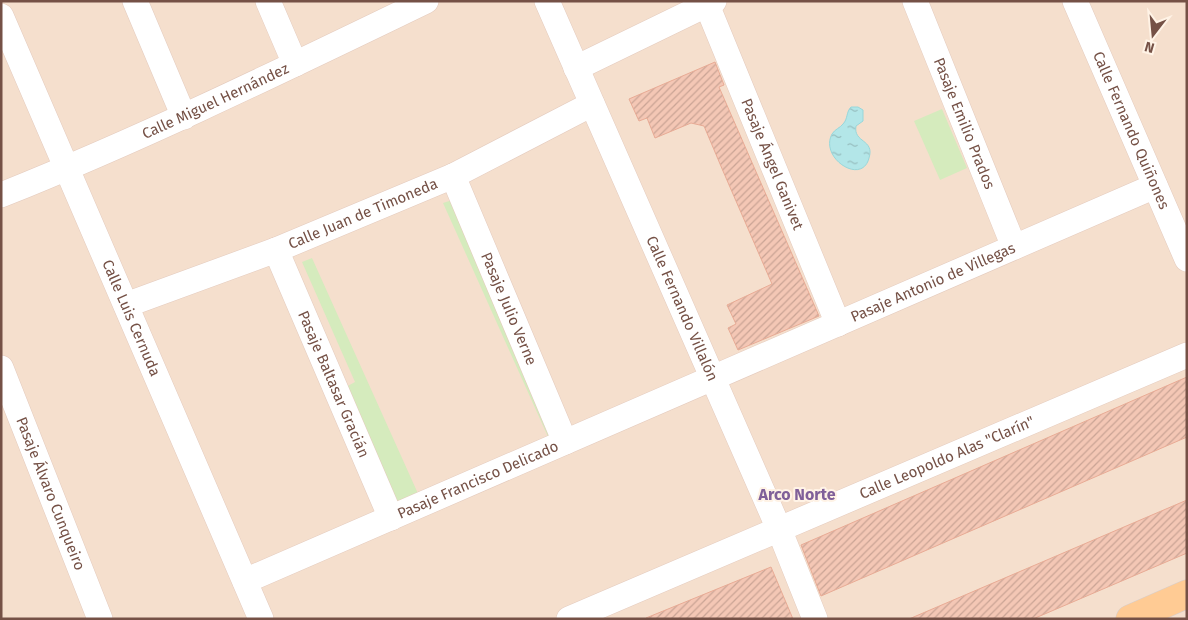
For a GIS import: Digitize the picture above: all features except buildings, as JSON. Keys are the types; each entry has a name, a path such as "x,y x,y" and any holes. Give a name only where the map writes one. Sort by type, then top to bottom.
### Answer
{"main road":[{"path":"1130,619 1187,594"}],"street":[{"path":"135,1 184,117"},
{"path":"268,1 295,64"},
{"name":"Calle Miguel Hernández","path":"1,195 67,169 184,117 295,64 398,7 426,1"},
{"name":"Calle Fernando Villalón","path":"547,1 779,529 815,619"},
{"name":"Pasaje Emilio Prados","path":"915,1 1014,247"},
{"name":"Calle Fernando Quiñones","path":"1075,1 1187,259"},
{"path":"576,68 710,3"},
{"name":"Pasaje Ángel Ganivet","path":"710,3 838,324"},
{"name":"Calle Luis Cernuda","path":"1,16 261,619"},
{"name":"Calle Juan de Timoneda","path":"126,305 276,250 453,176 592,104"},
{"name":"Pasaje Julio Verne","path":"453,176 565,442"},
{"name":"Pasaje Antonio de Villegas","path":"712,379 1155,186"},
{"name":"Pasaje Baltasar Gracián","path":"276,250 390,518"},
{"name":"Calle Leopoldo Alas \"Clarín\"","path":"569,619 1187,355"},
{"name":"Pasaje Álvaro Cunqueiro","path":"1,368 100,619"},
{"name":"Pasaje Francisco Delicado","path":"245,582 712,379"}],"shaded area":[{"path":"1,1 1187,1 1187,619 1,619"}],"green space":[{"path":"942,109 967,168 940,180 914,121"},
{"path":"468,195 565,434 549,439 443,203"},
{"path":"312,258 420,498 396,508 342,389 355,382 302,262"}],"water":[{"path":"851,107 858,107 863,110 863,121 856,126 856,131 858,136 869,147 870,152 865,166 858,169 843,166 831,152 832,134 845,122"}],"district":[{"name":"Arco Norte","path":"797,494"}]}
